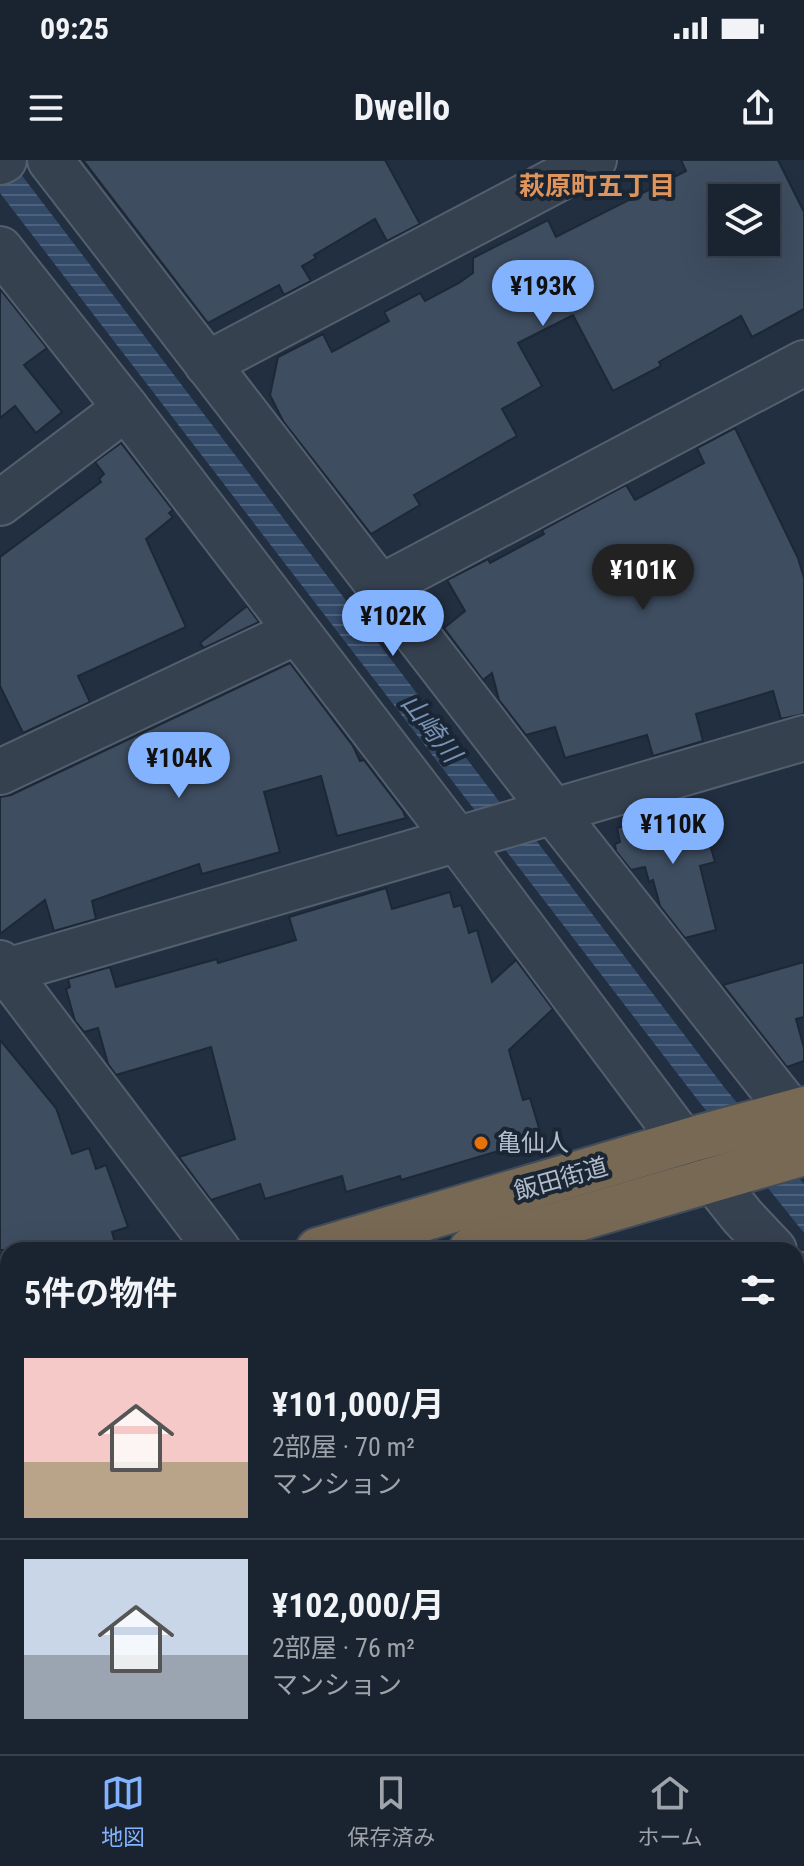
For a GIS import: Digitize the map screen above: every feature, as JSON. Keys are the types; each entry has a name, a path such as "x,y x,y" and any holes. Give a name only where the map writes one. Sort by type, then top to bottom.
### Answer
{"highway":[{"name":"飯田街道","path":"345,1242 690,1140 796,1129"},
{"name":"飯田街道","path":"499,1242 719,1179 796,1129"}],"street":[{"path":"50,160 796,1129"},
{"path":"207,364 594,160"},
{"path":"0,249 126,408 768,1242"},
{"path":"381,587 804,363"},
{"path":"0,503 126,408"},
{"path":"0,772 296,632"},
{"path":"212,1242 2,969 458,841 804,738"}],"water":[{"name":"山崎川","path":"0,160 20,173 505,809 535,839 724,1087 804,1184 804,1233 697,1099 0,193"}],"building":[{"path":"83,160 385,160 420,224 387,241 375,219 314,255 316,258 302,266 311,281 284,295 279,285 208,323"},
{"path":"681,160 778,160 804,212 804,309 752,337 741,316 659,362 661,366 613,391 573,315 518,343 542,386 502,409 517,436 414,495 420,505 371,534 283,421 270,395 278,357 323,334 332,352 389,321 384,312 420,293 425,301 459,283 473,273 473,258 548,220 556,237 686,171"},
{"path":"0,289 47,348 24,365 62,412 36,433 15,406 0,418"},
{"path":"735,428 798,558 804,578 804,714 781,719 773,691 696,714 703,741 653,756 647,735 565,758 555,727 526,735 499,700 492,673 483,680 444,628 465,611 447,580 488,559 490,563 544,534 542,530 626,485 635,500 704,463 697,448"},
{"path":"121,443 173,510 169,513 173,517 146,539 186,627 78,676 90,702 23,733 0,686 0,557 101,482 99,479 104,474 95,462"},
{"path":"247,606 259,622 204,648 200,643"},
{"path":"290,663 353,746 360,761 364,760 406,818 337,836 321,776 264,792 280,852 202,874 199,864 123,890 92,901 96,919 54,931 45,900 0,934 0,797 11,795"},
{"path":"699,807 715,862 700,866 716,930 685,938 660,906 653,880 649,882 645,867 631,870 616,851 615,844 620,842 617,828"},
{"path":"386,888 392,909 450,892 454,907 461,905 469,933 477,930 492,982 516,960 553,1009 509,1050 523,1100 530,1098 542,1138 401,1180 400,1176 346,1192 342,1176 265,1199 260,1184 211,1200 179,1157 235,1139 211,1047 116,1075 108,1064 98,1028 84,1032 75,1021 66,989 70,987 68,979 110,967 116,987 217,959 218,963 296,940 289,917"},
{"path":"804,962 804,1017 796,1019 804,1048 804,1061 787,1067 723,985"},
{"path":"0,1040 56,1108 72,1154 89,1148 96,1169 106,1165 128,1227 112,1232 115,1242 0,1242"}],"place":[{"name":"亀仙人","path":"481,1143"}],"district":[{"name":"萩原町五丁目","path":"597,186"}]}
